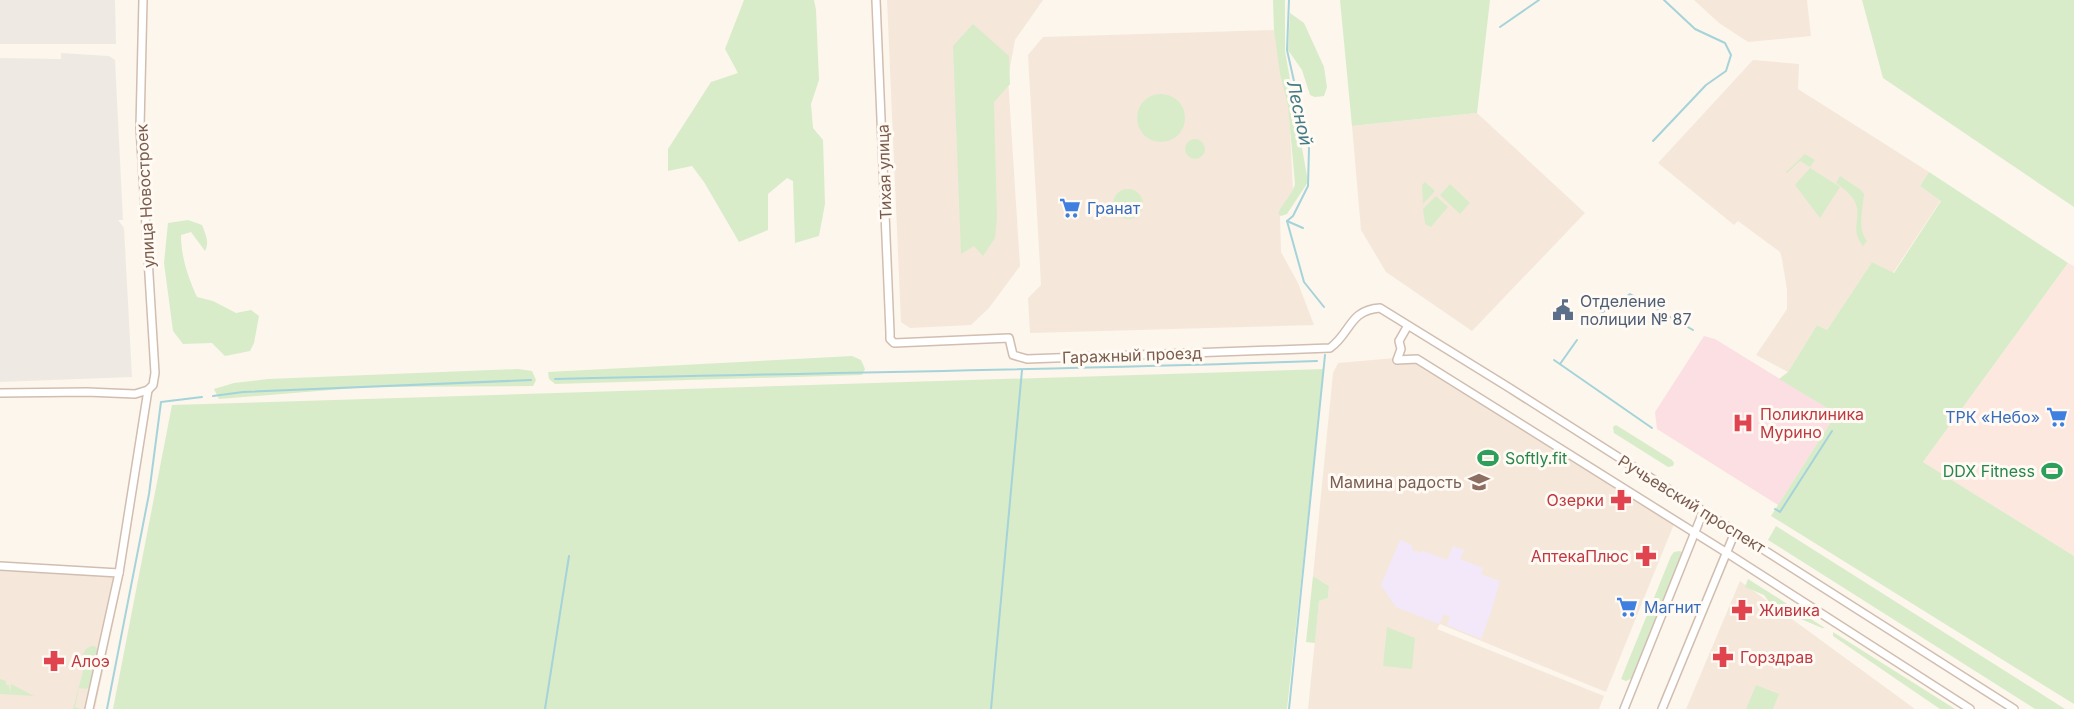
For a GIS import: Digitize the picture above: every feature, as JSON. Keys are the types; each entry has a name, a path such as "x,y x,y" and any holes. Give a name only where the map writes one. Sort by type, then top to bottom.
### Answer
{"street":[{"name":"улица Новостроек","path":"89,709 119,573 148,390 153,385 155,373 140,126 143,0"},
{"name":"Тихая улица","path":"876,0 890,339 894,343"},
{"name":"Ручьевский проспект","path":"1366,309 1380,308 1407,327 1508,387 2014,709"},
{"name":"Гаражный проезд","path":"894,343 1009,338 1013,355 1027,359 1330,348 1342,338 1356,316 1366,309"},
{"path":"1407,327 1400,341 1401,349 1397,360 1417,359"},
{"path":"1401,349 1727,553 1970,709"},
{"path":"0,393 135,394 148,390"},
{"path":"1624,709 1703,512"},
{"path":"1662,709 1736,532"},
{"path":"0,566 119,573"}],"shaded area":[{"path":"0,0 115,0 116,44 0,44"},
{"path":"887,0 1043,0 1015,40 1008,78 1020,266 989,308 971,325 910,328 901,322"},
{"path":"1694,0 1807,0 1811,36 1748,42 1719,23"},
{"path":"1275,30 1289,109 1293,190 1280,216 1281,252 1298,283 1314,325 1030,333 1028,298 1041,285 1028,55 1043,37"},
{"path":"61,53 109,56 115,60 123,220 118,220 124,228 132,377 0,382 0,58 61,59"},
{"path":"1753,60 1799,64 1798,89 1929,172 1920,186 1941,200 1893,273 1872,262 1827,330 1817,325 1788,372 1756,355 1787,309 1787,290 1780,252 1738,221 1734,225 1658,163"},
{"path":"1477,113 1585,213 1472,331 1386,272 1361,230 1352,126"},
{"path":"2068,263 2074,266 2074,556 1923,462"},
{"name":"Поликлиника Мурино","path":"1704,336 1715,339 1827,408 1834,417 1778,505 1657,429 1655,412"},
{"path":"1406,357 1674,524 1606,692 1440,624 1437,629 1604,696 1599,709 1308,709 1319,601 1328,598 1329,586 1313,576 1333,373 1338,363"},
{"path":"1400,540 1412,545 1411,549 1447,560 1453,546 1464,550 1460,559 1483,568 1481,574 1500,581 1481,639 1447,625 1450,617 1444,614 1439,624 1396,607 1381,585"},
{"path":"0,571 123,577 95,709 0,709"},
{"path":"1740,581 1915,709 1686,709"}],"green space":[{"path":"744,0 814,0 819,80 811,104 813,128 823,140 825,204 819,236 795,243 793,181 787,178 768,194 768,230 739,242 692,166 668,171 668,149 711,82 738,73 725,49"},
{"path":"1273,0 1285,0 1285,51 1308,182 1287,214 1281,216 1278,214 1295,184 1288,106 1280,74 1274,30"},
{"path":"1340,0 1490,0 1477,113 1352,126"},
{"path":"1862,0 2074,0 2074,207 1883,78"},
{"path":"1290,13 1304,23 1324,67 1327,87 1324,96 1310,95 1302,70 1288,50"},
{"path":"973,24 1009,56 1010,84 994,102 997,218 995,238 983,256 974,246 961,254 953,46"},
{"path":"1156,94 1166,94 1178,101 1185,113 1185,123 1178,135 1166,142 1156,142 1141,131 1137,123 1137,113 1148,98"},
{"path":"1195,139 1202,142 1205,149 1202,156 1195,159 1188,156 1185,149 1188,142"},
{"path":"1805,154 1815,160 1810,167 1800,161 1786,172"},
{"path":"1810,168 1840,187 1820,218 1795,185"},
{"path":"1929,172 2068,263 1923,462 2074,556 2074,704 1771,516 1834,417 1827,408 1779,379 1788,372 1817,325 1827,330 1872,262 1894,273 1941,201 1920,186"},
{"path":"1840,176 1864,194 1861,224 1867,241 1863,246 1856,230 1857,208 1848,192 1836,183"},
{"path":"1425,182 1435,191 1423,204 1422,185"},
{"path":"1450,184 1470,203 1460,214 1440,195"},
{"path":"1128,189 1138,194 1143,204 1138,214 1128,219 1118,214 1113,204 1118,194"},
{"path":"1436,196 1448,207 1431,227 1425,224 1423,209"},
{"path":"188,220 202,225 207,241 205,251 191,232 181,235 186,267 197,297 213,301 236,313 251,310 259,316 254,343 250,351 225,356 212,343 183,344 173,331 164,263 168,223"},
{"path":"852,356 861,360 865,369 862,375 555,384 549,379 548,372"},
{"path":"518,369 532,371 536,380 533,386 367,387 219,399 214,389 234,383 268,379"},
{"path":"1324,369 1287,709 113,709 172,405"},
{"path":"1616,425 1672,460 1673,466 1668,467 1614,433 1613,427"},
{"path":"1776,526 2065,709 2035,709 1768,540"},
{"path":"1674,552 1683,553 1632,678 1626,681 1621,679 1671,556"},
{"path":"1313,576 1329,586 1328,598 1319,601 1315,643 1306,642"},
{"path":"1748,579 1825,628 1773,607 1764,595 1745,587"},
{"path":"1387,627 1415,638 1412,669 1383,666"},
{"path":"1833,632 1955,709 1940,709 1833,636"},
{"path":"95,646 98,650 89,687 79,688 75,707 82,709 73,709 85,664 80,663 79,660 86,649"},
{"path":"0,679 6,681 10,692 11,684 34,696 0,694"},
{"path":"1756,685 1779,694 1773,709 1746,709"}],"waterway":[{"name":"Лесной","path":"1289,0 1287,50 1309,148 1308,186 1293,216 1287,221 1304,282 1324,307"},
{"path":"1500,27 1539,0"},
{"path":"1653,141 1706,85 1726,71 1731,55 1725,43 1695,29 1664,0"},
{"name":"Лесной","path":"1287,221 1303,228"},
{"path":"1600,314 1630,294 1693,330"},
{"path":"1560,364 1577,340"},
{"path":"1289,709 1325,355"},
{"path":"1554,360 1652,428"},
{"path":"555,379 1317,361"},
{"path":"991,709 1022,370"},
{"path":"213,396 243,392 531,380"},
{"path":"107,709 149,494 161,402 202,397"},
{"path":"1775,509 1780,512 1832,431"},
{"path":"545,709 569,556"}],"place":[{"name":"Гранат","path":"1070,208"},
{"name":"Отделение полиции № 87","path":"1563,310"},
{"name":"ТРК «Небо»","path":"2057,417"},
{"name":"Поликлиника Мурино","path":"1743,423"},
{"name":"Softly.fit","path":"1488,458"},
{"name":"DDX Fitness","path":"2052,471"},
{"name":"Мамина радость","path":"1479,482"},
{"name":"Озерки","path":"1621,500"},
{"name":"АптекаПлюс","path":"1646,556"},
{"name":"Магнит","path":"1627,607"},
{"name":"Живика","path":"1742,610"},
{"name":"Горздрав","path":"1723,657"},
{"name":"Алоэ","path":"54,661"}]}
